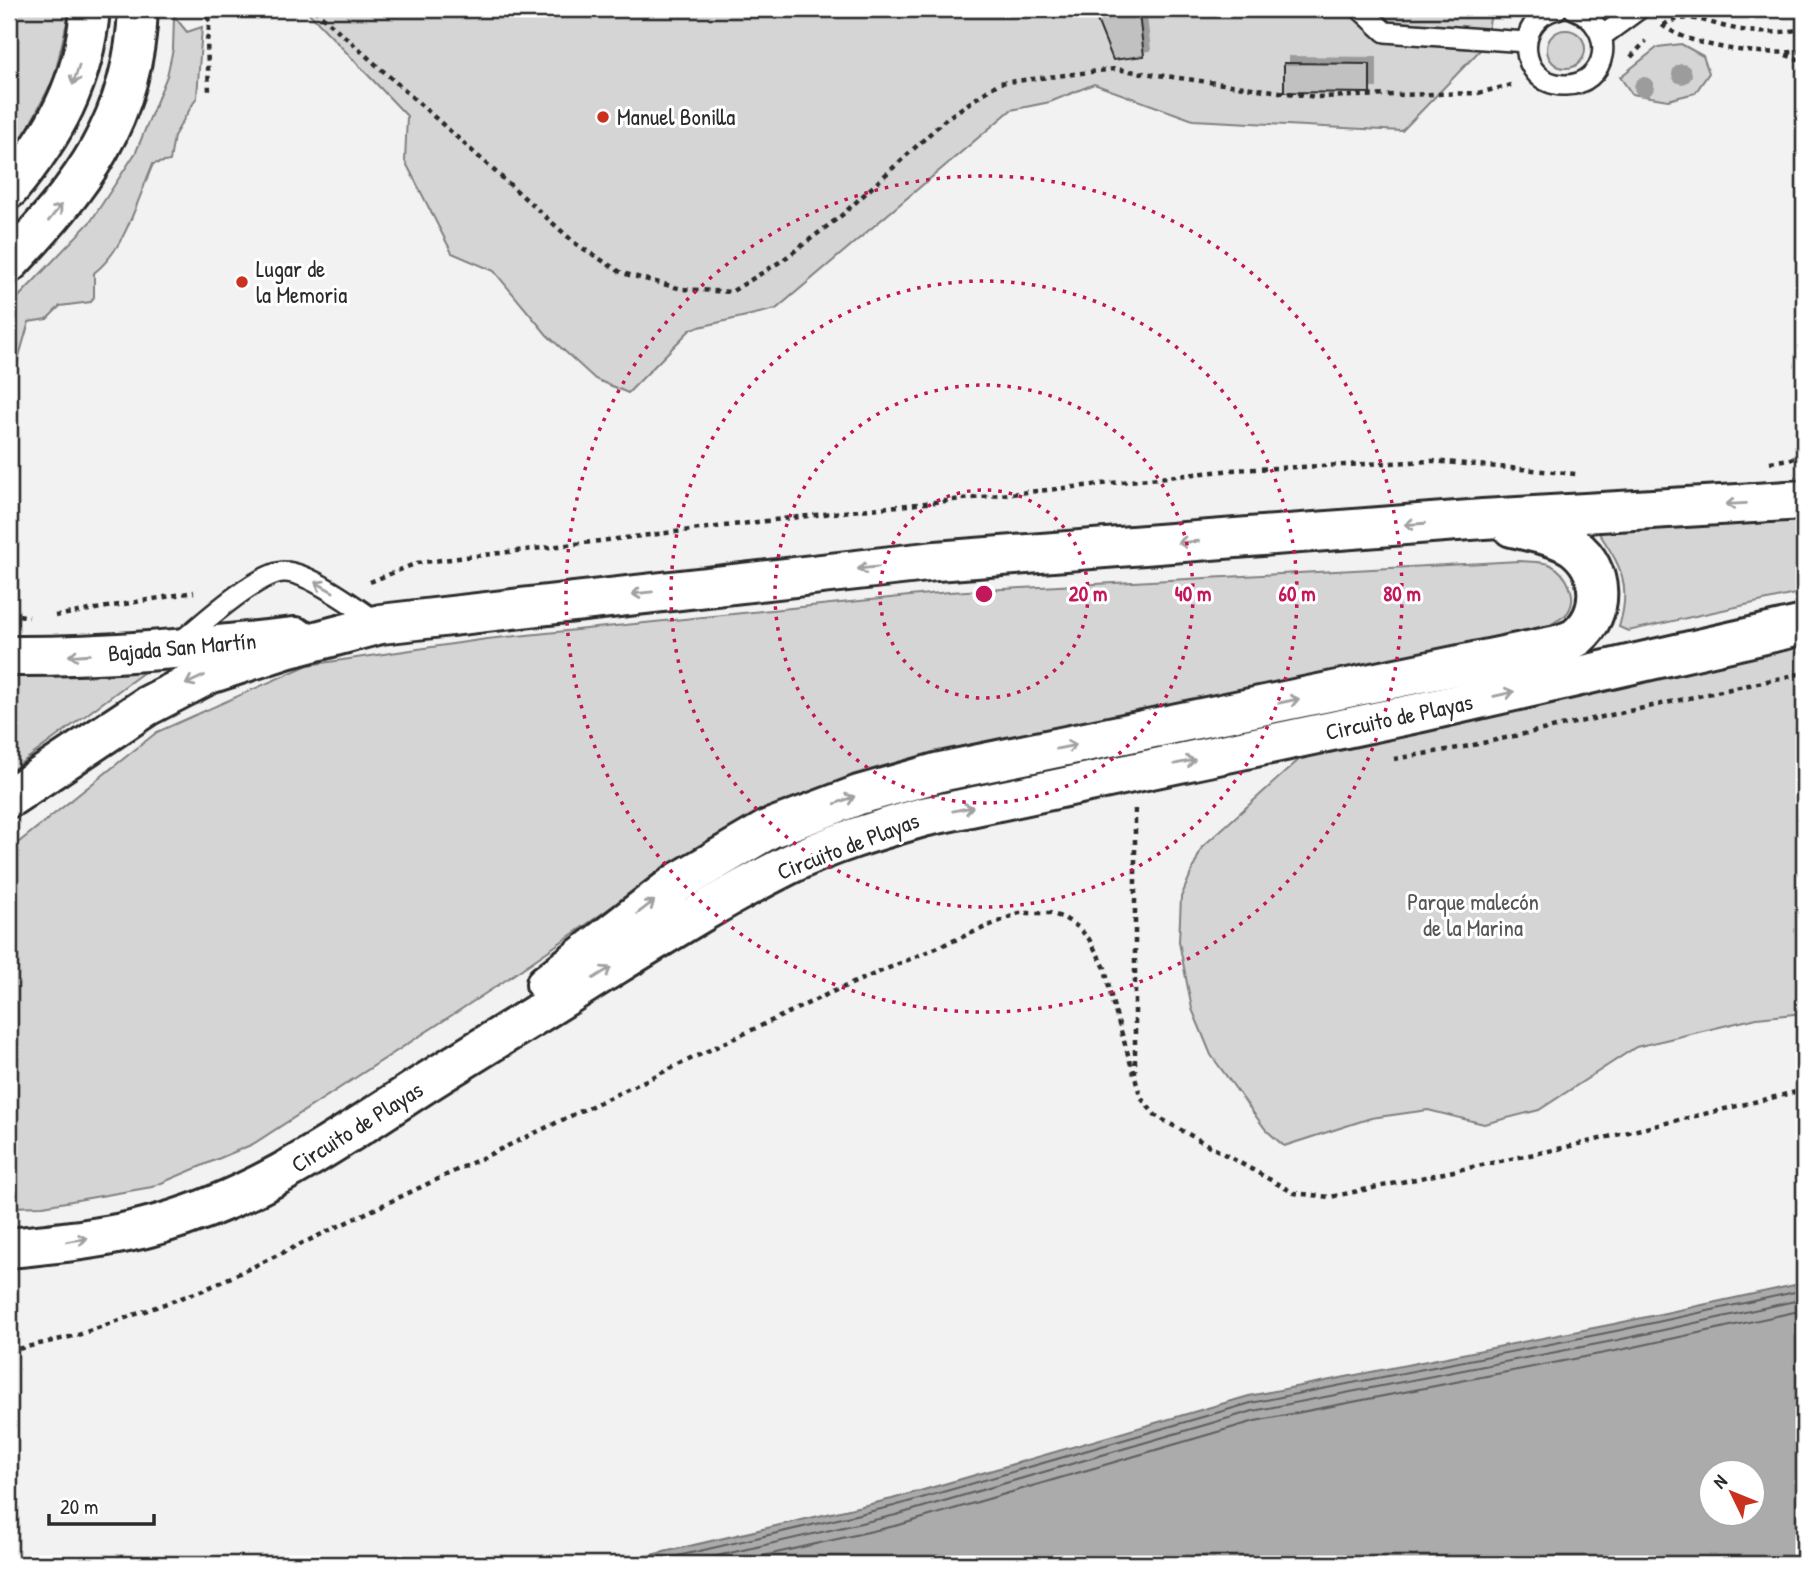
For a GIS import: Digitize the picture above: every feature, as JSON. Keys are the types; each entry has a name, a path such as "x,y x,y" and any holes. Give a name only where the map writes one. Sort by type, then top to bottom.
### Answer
{"main road":[{"path":"9,189 41,149 62,112 79,69 90,9"},
{"path":"9,263 71,193 102,146 117,113 131,69 138,9"},
{"path":"9,798 174,690 237,663 367,628 936,561 1483,519 1804,500"},
{"path":"420,1087 581,956 677,883 769,829 859,795 940,772 1557,645 1575,638 1587,626 1596,609 1598,591 1594,572 1584,556 1570,545 1553,538 1483,519"},
{"name":"Circuito de Playas","path":"9,1248 74,1241 148,1226 214,1205 273,1180 690,919 790,864 869,833 923,817 1422,712 1804,625"},
{"name":"Bajada San Martín","path":"9,656 172,649 367,628"}],"lane":[{"path":"1360,9 1385,32 1526,42"},
{"path":"1558,9 1538,18 1530,29 1526,42 1527,55 1532,68 1541,77 1553,84 1567,85 1581,82 1592,74 1604,51 1597,24 1588,15 1574,9"},
{"path":"1602,36 1639,9"},
{"path":"172,649 240,592 285,571 330,590 367,628"}],"path":[{"path":"201,9 210,21 207,41 209,92"},
{"path":"314,9 576,244 622,273 682,289 731,292 783,260 842,215 947,118 999,83 1115,69 1316,97 1478,93 1507,84 1515,85"},
{"path":"1628,60 1662,25 1675,19 1687,17 1761,32 1804,28"},
{"path":"1662,25 1670,31 1703,43 1782,54 1804,61"},
{"path":"1782,54 1804,51"},
{"path":"1770,462 1804,457"},
{"path":"330,590 376,581 417,563 838,512 1232,470 1433,461 1584,475"},
{"path":"52,617 233,586 240,592"},
{"path":"9,613 40,617"},
{"path":"1135,803 1135,1079"},
{"path":"9,1352 78,1335 205,1289 832,992 1019,913 1049,913 1078,927 1089,939 1105,968 1141,1098 1156,1116 1294,1193 1330,1197 1558,1149 1804,1090"}],"green space":[{"path":"14,9 70,9 54,78 25,134 9,154 9,25"},
{"path":"305,9 1492,9 1485,45 1402,131 1193,120 1094,84 1050,102 1011,110 776,309 691,329 628,393 595,379 547,335 494,271 452,253 405,161 407,116"},
{"path":"174,16 187,32 202,27 197,97 174,136 170,161 153,164 123,237 105,263 94,273 94,297 91,302 60,306 47,319 29,322 17,363 9,368 9,307 91,221 136,152 167,76 173,49"},
{"path":"1566,30 1580,35 1585,49 1580,63 1566,68 1552,63 1547,49 1552,35"},
{"path":"1681,44 1703,56 1709,73 1695,93 1668,100 1632,94 1620,77 1658,47"},
{"path":"1804,518 1804,592 1628,631 1619,627 1624,599 1622,576 1597,530"},
{"path":"1519,561 1548,564 1562,573 1572,599 1565,616 1550,625 1196,700 657,876 500,984 253,1144 152,1187 43,1206 9,1207 9,850 157,732 308,665 487,639 949,592"},
{"name":"Parque malecón de la Marina","path":"1804,644 1804,1013 1757,1018 1636,1047 1539,1110 1484,1124 1428,1110 1371,1118 1284,1146 1266,1130 1211,1055 1192,1009 1179,942 1181,897 1202,847 1312,748"},
{"path":"163,658 9,772 9,668"}],"water":[{"path":"1804,1283 1804,1564 612,1564 892,1499 1249,1396 1614,1324"}],"building":[{"path":"1139,14 1144,56 1113,60 1097,20"},
{"path":"1284,63 1370,64 1370,93 1284,92"}],"place":[{"name":"Manuel Bonilla","path":"603,117"},
{"name":"Lugar de la Memoria","path":"242,282"}]}
